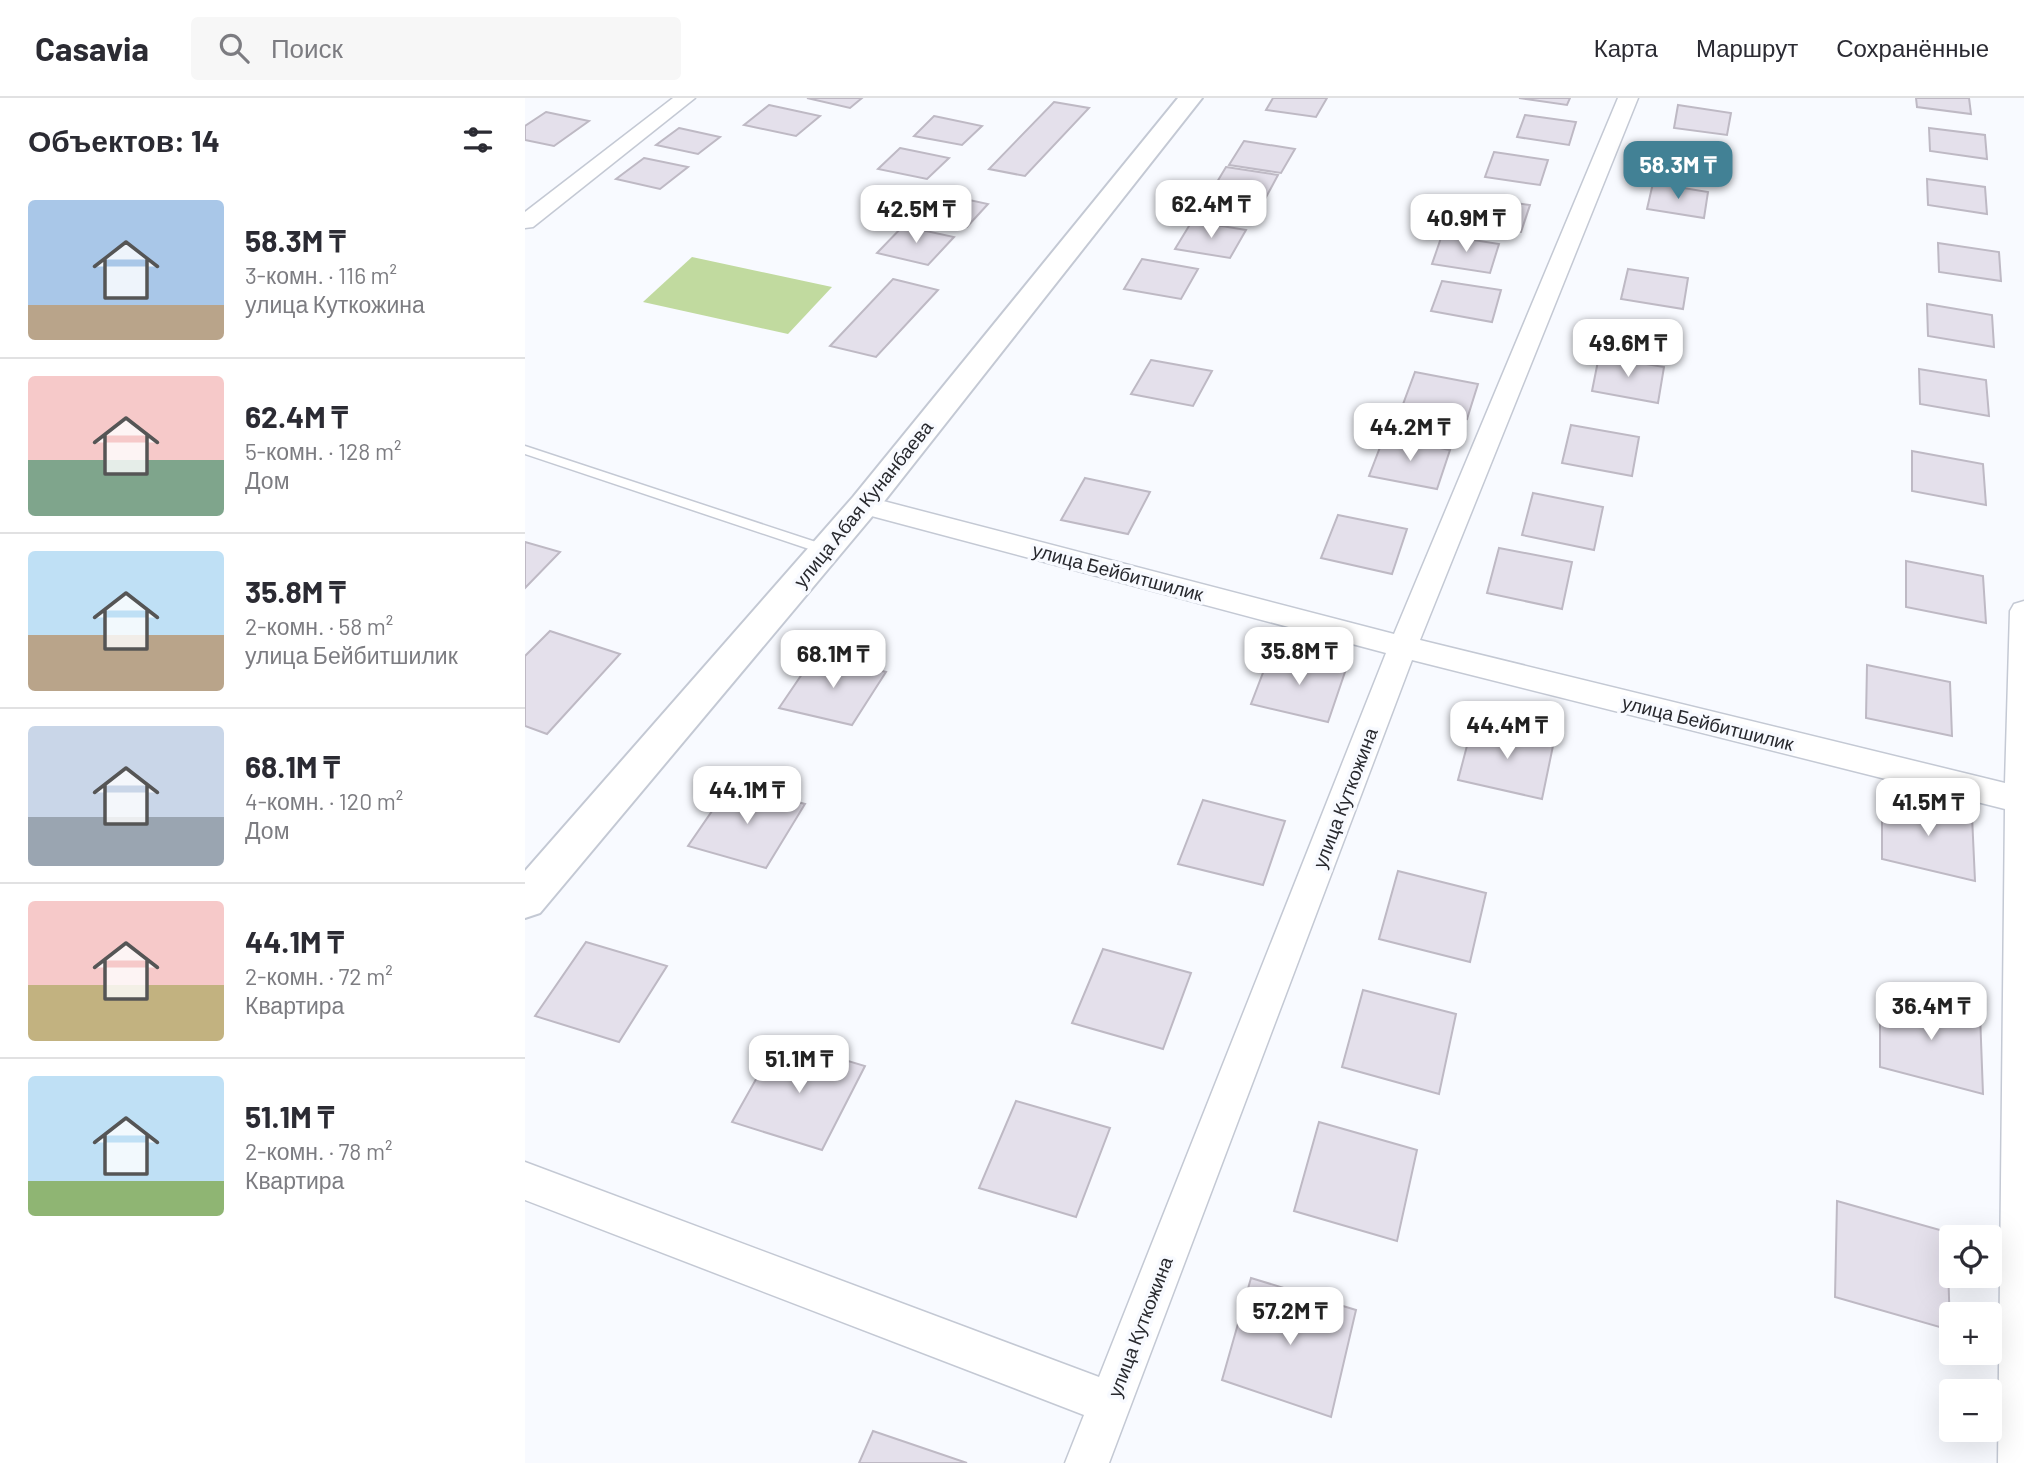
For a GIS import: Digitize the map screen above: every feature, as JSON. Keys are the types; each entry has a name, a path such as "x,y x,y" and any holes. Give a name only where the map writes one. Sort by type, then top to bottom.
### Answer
{"street":[{"path":"525,222 685,98"},
{"name":"улица Абая Кунанбаева","path":"525,900 864,505 1190,98"},
{"name":"улица Куткожина","path":"1087,1463 1403,647 1628,98"},
{"name":"улица Бейбитшилик","path":"864,505 1403,647 2022,801"},
{"path":"2020,1463 2024,611"},
{"path":"525,1181 1110,1403"}],"lane":[{"path":"525,450 825,550"}],"green space":[{"path":"692,257 832,287 788,334 643,302"}],"building":[{"path":"807,98 862,98 850,108"},
{"path":"1273,98 1327,98 1316,117 1266,110"},
{"path":"1519,98 1570,98 1567,105"},
{"path":"1916,98 1969,98 1971,114 1917,107"},
{"path":"1054,102 1089,108 1025,176 989,169"},
{"path":"769,105 820,116 796,136 744,125"},
{"path":"1678,105 1731,113 1727,135 1674,128"},
{"path":"546,112 589,121 554,146 525,140 525,126"},
{"path":"1525,115 1576,122 1569,145 1517,137"},
{"path":"934,116 982,126 962,145 914,136"},
{"path":"679,128 720,137 698,154 656,145"},
{"path":"1929,128 1985,135 1987,159 1930,151"},
{"path":"1244,141 1295,149 1281,173 1229,165"},
{"path":"1668,145 1723,153 1719,178 1663,170"},
{"path":"900,148 949,158 927,179 878,169"},
{"path":"1494,152 1548,160 1540,185 1485,177"},
{"path":"644,158 688,167 660,189 616,179"},
{"path":"1226,167 1278,175 1264,201 1211,192"},
{"path":"1927,179 1985,187 1987,214 1928,205"},
{"path":"1653,183 1708,192 1704,218 1647,209"},
{"path":"937,193 988,204 967,227 915,216"},
{"path":"1474,197 1530,205 1521,232 1464,223"},
{"path":"1192,221 1246,230 1230,258 1175,249"},
{"path":"903,226 954,237 928,265 877,253"},
{"path":"1442,235 1499,244 1490,273 1432,264"},
{"path":"1938,243 1999,252 2001,281 1939,272"},
{"path":"1142,259 1198,269 1181,299 1124,289"},
{"path":"1628,269 1688,278 1683,309 1621,299"},
{"path":"893,279 938,290 876,357 830,346"},
{"path":"1442,281 1501,290 1492,322 1431,311"},
{"path":"1927,304 1992,315 1994,347 1928,336"},
{"path":"1599,356 1664,367 1658,403 1592,391"},
{"path":"1151,360 1212,371 1193,406 1131,394"},
{"path":"1919,369 1986,380 1989,416 1920,404"},
{"path":"1415,372 1478,384 1467,419 1402,407"},
{"path":"1571,425 1639,437 1632,476 1562,463"},
{"path":"1384,437 1450,450 1437,489 1369,476"},
{"path":"1912,451 1983,464 1986,505 1912,491"},
{"path":"1085,478 1150,492 1128,534 1061,520"},
{"path":"1533,493 1603,507 1594,550 1522,535"},
{"path":"1338,515 1407,529 1392,574 1321,558"},
{"path":"525,542 560,552 525,588"},
{"path":"1499,548 1572,562 1562,609 1487,593"},
{"path":"1906,561 1983,576 1986,623 1906,607"},
{"path":"550,631 620,654 547,734 525,726 525,656"},
{"path":"1271,652 1346,669 1328,722 1251,704"},
{"path":"815,655 886,672 852,725 779,708"},
{"path":"1867,665 1950,682 1952,736 1866,718"},
{"path":"1473,723 1554,741 1542,799 1458,780"},
{"path":"730,785 805,804 766,868 688,846"},
{"path":"1882,797 1972,816 1975,881 1882,859"},
{"path":"1203,800 1285,821 1263,885 1178,864"},
{"path":"1398,871 1486,893 1470,962 1379,939"},
{"path":"586,942 667,966 619,1042 535,1016"},
{"path":"1103,949 1191,973 1163,1049 1072,1023"},
{"path":"1363,990 1456,1014 1439,1094 1342,1067"},
{"path":"1880,990 1980,1014 1983,1094 1880,1067"},
{"path":"778,1040 865,1066 822,1150 732,1122"},
{"path":"1016,1101 1110,1128 1076,1217 979,1188"},
{"path":"1319,1122 1417,1150 1397,1241 1294,1211"},
{"path":"1837,1201 1939,1230 1939,1288 1949,1288 1949,1302 1939,1302 1939,1327 1835,1297"},
{"path":"1251,1278 1356,1310 1331,1417 1222,1380"},
{"path":"873,1431 967,1463 859,1463"}]}
